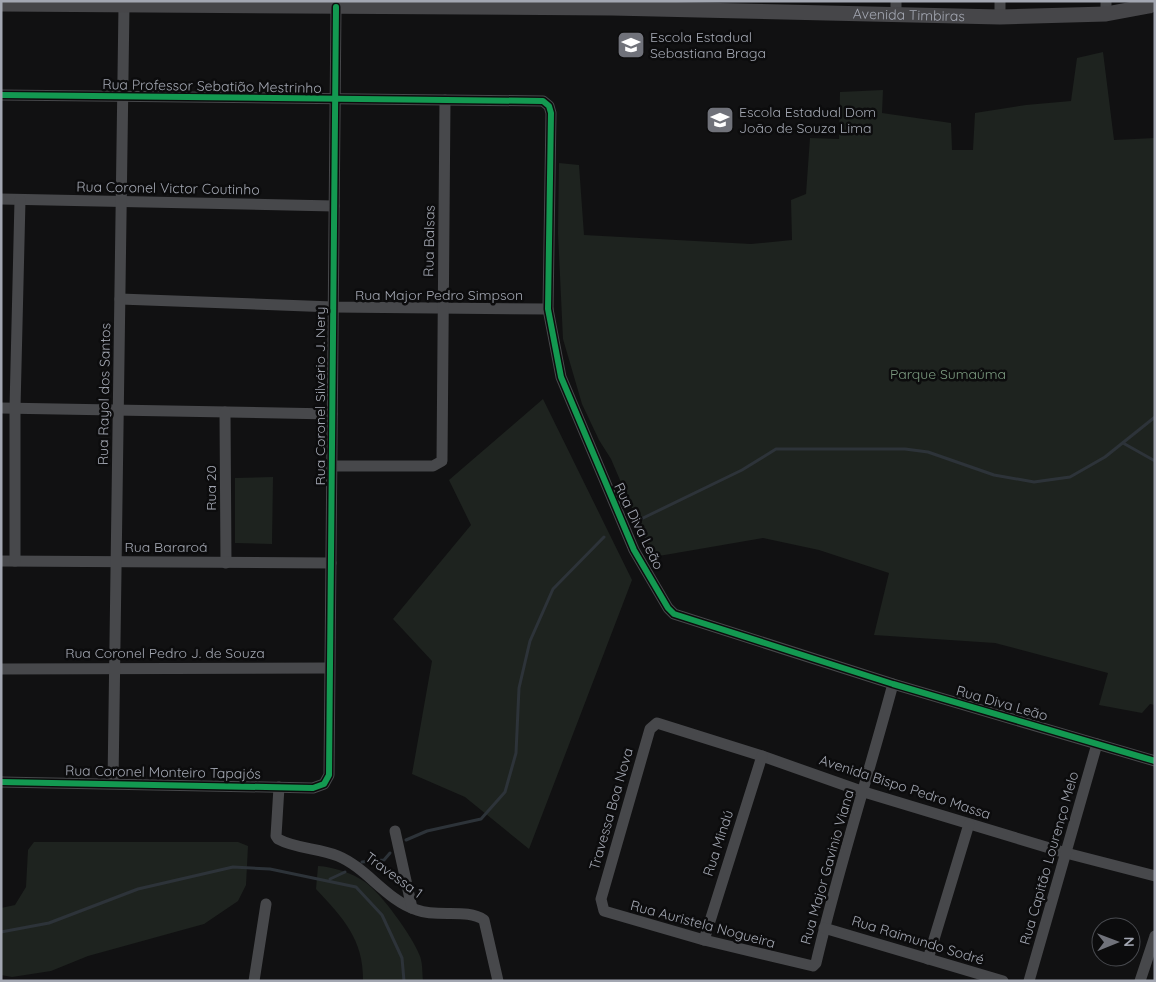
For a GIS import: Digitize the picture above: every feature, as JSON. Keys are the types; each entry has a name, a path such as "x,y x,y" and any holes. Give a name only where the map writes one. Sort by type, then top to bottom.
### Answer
{"street":[{"path":"1000,1 1000,17"},
{"name":"Avenida Timbiras","path":"1,4 75,3 124,5 177,3 336,6 387,4 896,8 1000,17 1149,6 1155,3"},
{"name":"Rua Rayol dos Santos","path":"113,783 124,5"},
{"name":"Rua Coronel Silvério J. Nery","path":"324,784 329,775 336,6"},
{"name":"Rua Professor Sebatião Mestrinho","path":"1,95 543,101"},
{"name":"Rua Balsas","path":"332,466 433,466 442,460 446,100"},
{"name":"Rua Diva Leão","path":"543,101 549,106 551,113 548,309 564,386 634,550 668,608 674,614 893,684 1155,761"},
{"name":"Rua Coronel Victor Coutinho","path":"1,200 334,206"},
{"path":"15,561 15,408 20,200"},
{"name":"Rua Major Pedro Simpson","path":"120,299 333,307 548,309"},
{"path":"1,408 332,414"},
{"name":"Rua 20","path":"225,412 226,563"},
{"name":"Rua Bararoá","path":"1,561 331,563"},
{"name":"Rua Coronel Pedro J. de Souza","path":"1,669 329,668"},
{"name":"Rua Major Gavinio Viana","path":"808,966 816,964 824,928 893,684"},
{"name":"Avenida Bispo Pedro Massa","path":"650,729 654,724 659,723 762,756 864,792 1066,853 1155,876"},
{"name":"Travessa Boa Nova","path":"601,899 650,729"},
{"name":"Rua Capitão Lourenço Melo","path":"1029,981 1097,744"},
{"name":"Rua Mindú","path":"704,940 762,756"},
{"name":"Rua Coronel Monteiro Tapajós","path":"1,782 313,788 324,784"},
{"name":"Travessa 1","path":"278,787 276,836 278,839 337,855 350,862 412,908 446,916 466,914 484,920 498,981"},
{"path":"928,959 969,824"},
{"path":"394,831 412,908"},
{"name":"Rua Auristela Nogueira","path":"601,899 604,911 614,916 808,966"},
{"path":"254,981 266,904"},
{"name":"Rua Raimundo Sodré","path":"824,928 1003,981"},
{"path":"1140,981 1155,936"}],"green space":[{"name":"Parque Sumaúma","path":"1103,52 1114,140 1155,138 1155,705 1150,704 1142,713 1099,705 1108,673 995,643 874,635 889,573 819,550 763,538 653,557 611,459 599,440 582,404 563,339 558,233 559,163 579,165 584,235 751,244 792,240 791,200 806,194 810,138 839,139 840,92 883,90 882,113 951,123 952,150 973,150 975,113 1026,105 1071,101 1077,58"},
{"path":"543,399 632,580 529,849 465,797 412,774 432,661 393,619 471,525 449,480"},
{"path":"273,477 272,544 235,543 235,478"},
{"path":"34,842 238,842 248,846 246,885 238,901 204,924 88,956 51,971 12,977 1,975 1,908 15,905 26,887 28,850"},
{"path":"318,866 349,873 365,882 379,895 395,915 415,946 421,960 423,981 363,981 360,953 350,930 343,919 316,889"}],"waterway":[{"path":"639,520 742,470 776,449 905,449 928,452 994,475 1034,482 1070,477 1105,457 1155,417"},
{"path":"1123,443 1155,461"},
{"path":"406,840 427,831 481,819 505,792 516,753 519,688 530,641 553,589 604,537"},
{"path":"362,862 384,860 390,853"},
{"path":"1,932 49,923 138,889 233,867 270,869 356,887 382,915 402,958 404,981"},
{"path":"330,879 345,872"}],"cycle path":[{"path":"1,782 313,788 324,784 329,775 336,7"},
{"path":"1,95 543,101 549,106 551,113 548,309 561,377 634,550 668,608 674,614 893,684 1155,761"}],"place":[{"name":"Escola Estadual Sebastiana Braga","path":"631,45"},
{"name":"Escola Estadual Dom João de Souza Lima","path":"720,120"}]}
